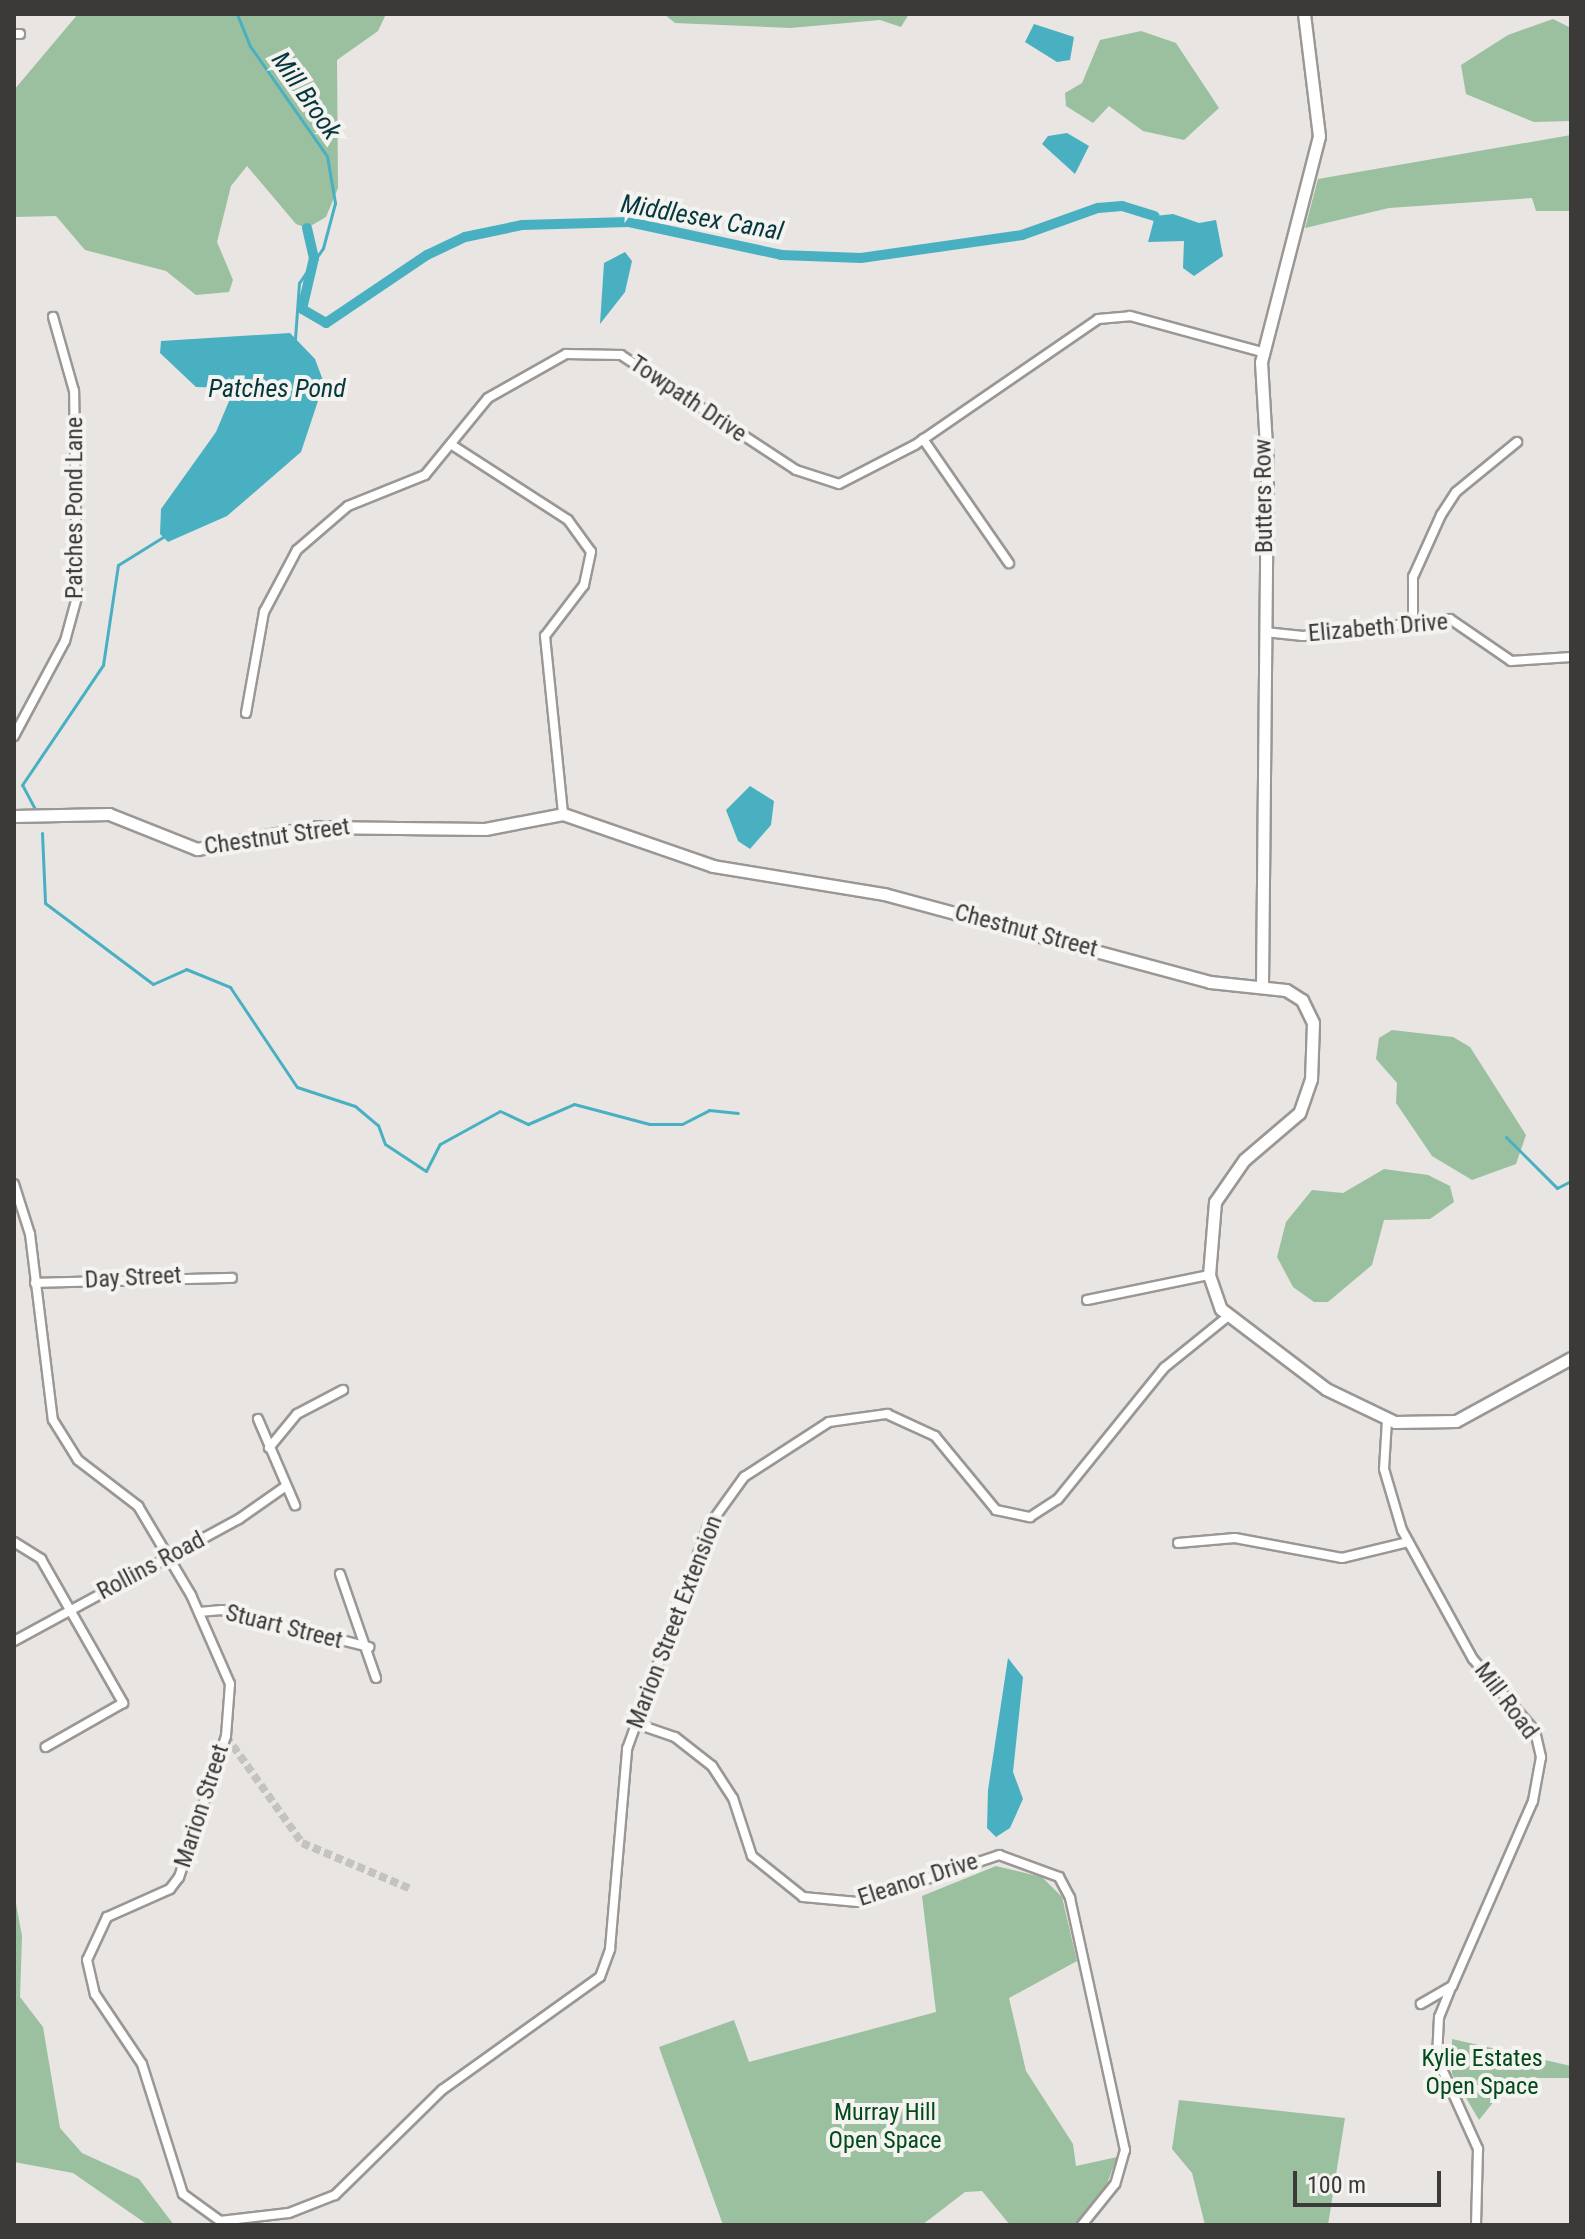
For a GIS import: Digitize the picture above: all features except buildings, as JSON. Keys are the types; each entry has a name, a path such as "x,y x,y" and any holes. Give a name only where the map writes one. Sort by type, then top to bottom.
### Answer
{"street":[{"name":"Butters Row","path":"1262,986 1265,632 1262,352 1319,136 1304,14"},
{"name":"Towpath Drive","path":"246,713 264,612 297,550 348,506 425,475 495,392 591,349 627,358 824,482 858,479 1104,317 1130,316 1262,352"},
{"name":"Patches Pond Lane","path":"14,736 65,641 77,597 75,402 53,317"},
{"path":"923,439 1009,563"},
{"path":"1413,622 1413,577 1441,515 1456,492 1517,442"},
{"path":"452,445 568,520 591,552 584,585 553,618 544,642 563,814"},
{"name":"Elizabeth Drive","path":"1265,632 1303,636 1413,622 1463,622 1517,663 1571,657"},
{"name":"Chestnut Street","path":"14,816 109,814 197,849 313,827 485,829 563,814 698,863 909,899 1210,982 1262,986 1294,994 1309,1012 1311,1079 1299,1113 1244,1160 1219,1194 1209,1275"},
{"name":"Marion Street","path":"14,1184 35,1283 46,1388 60,1435 78,1460 138,1506 199,1612 230,1684 226,1736 175,1884 107,1917 87,1960 95,1994 139,2057 180,2187 196,2209 236,2221 326,2200 437,2094 603,1972"},
{"path":"1087,1300 1209,1275 1227,1317 1326,1389 1387,1420 1456,1421 1571,1358"},
{"name":"Day Street","path":"35,1283 232,1278"},
{"name":"Marion Street Extension","path":"603,1972 623,1767 634,1723 708,1527 733,1488 768,1457 841,1417 887,1414 935,1436 996,1510 1030,1517 1058,1499 1164,1368 1227,1317"},
{"path":"269,1448 297,1414 343,1390"},
{"path":"258,1419 295,1505"},
{"name":"Mill Road","path":"1387,1420 1386,1483 1408,1542 1473,1659 1535,1731 1541,1751 1533,1801 1452,1986 1436,2048 1478,2149 1476,2225"},
{"name":"Rollins Road","path":"14,1641 169,1556 286,1486"},
{"path":"1178,1543 1247,1539 1342,1558 1408,1542"},
{"path":"14,1542 41,1559 123,1703 46,1747"},
{"path":"340,1574 369,1647 376,1678"},
{"name":"Stuart Street","path":"199,1612 222,1610 369,1647"},
{"name":"Eleanor Drive","path":"634,1723 675,1737 712,1766 733,1798 752,1856 803,1897 858,1902 999,1855 1059,1877 1070,1898 1125,2150 1115,2184 1082,2225"},
{"path":"1421,2004 1452,1986"}],"green space":[{"path":"78,14 386,14 378,31 337,60 338,188 326,217 307,228 296,224 247,166 231,186 217,242 233,280 229,292 196,295 166,271 85,250 56,216 14,217 14,90"},
{"path":"664,14 909,14 901,27 880,20 790,28 675,23"},
{"path":"1553,19 1571,28 1571,121 1534,122 1466,94 1461,65 1508,35"},
{"path":"1141,31 1176,43 1219,108 1184,140 1143,131 1109,106 1093,123 1066,106 1065,93 1082,83 1100,40"},
{"path":"1571,135 1571,211 1536,211 1532,198 1389,208 1305,228 1318,179"},
{"path":"1392,1030 1453,1037 1470,1047 1526,1135 1516,1164 1472,1180 1432,1156 1396,1103 1397,1083 1376,1059 1379,1038"},
{"path":"1384,1169 1428,1175 1450,1186 1454,1202 1430,1219 1384,1220 1372,1265 1328,1302 1314,1302 1293,1287 1277,1257 1286,1222 1312,1190 1343,1193"},
{"name":"Murray Hill Open Space","path":"996,1866 1042,1877 1062,1897 1077,1961 1009,1998 1026,2071 1073,2144 1076,2166 1117,2157 1101,2200 1078,2225 1010,2225 982,2191 965,2192 922,2225 723,2225 659,2047 734,2020 749,2062 936,2012 922,1896"},
{"path":"14,1893 22,1936 20,1997 43,2027 60,2128 82,2153 139,2179 174,2225 148,2225 73,2173 14,2162"},
{"name":"Kylie Estates Open Space","path":"1452,2039 1571,2066 1571,2078 1513,2078 1479,2120 1452,2074"},
{"path":"1179,2100 1345,2118 1328,2225 1205,2225 1192,2173 1172,2149"}],"water":[{"path":"1034,24 1074,37 1070,60 1057,62 1025,42"},
{"path":"1067,133 1089,146 1075,174 1042,144 1048,136"},
{"path":"1173,214 1199,223 1216,220 1223,256 1194,276 1183,268 1184,241 1148,242 1155,216"},
{"path":"625,252 632,261 625,292 600,324 604,263"},
{"name":"Patches Pond","path":"290,333 315,359 324,383 301,452 227,516 168,542 160,534 161,509 216,432 232,394 229,388 196,387 160,353 161,341"},
{"path":"750,786 774,801 771,825 750,849 738,841 726,810"},
{"path":"1008,1658 1023,1677 1013,1772 1023,1799 1010,1828 996,1837 987,1828 988,1790"}],"waterway":[{"name":"Mill Brook","path":"237,14 250,46 327,156 335,203 323,248 299,283 295,339"},
{"name":"Middlesex Canal","path":"307,228 314,258 302,309 326,323 427,255 465,237 522,225 629,222 781,255 861,258 1022,235 1098,208 1122,206 1155,216"},
{"name":"Mill Brook","path":"35,809 22,785 103,665 118,565 163,537"},
{"name":"Mill Brook","path":"42,833 45,903 153,984 186,969 230,987 297,1087 355,1106 378,1125 385,1144 426,1171 440,1144 500,1111 528,1124 574,1104 649,1124 682,1124 709,1110 738,1113"},
{"path":"1506,1137 1557,1188 1571,1181"}],"tunnel":[{"path":"226,1736 302,1843 411,1889"}]}
